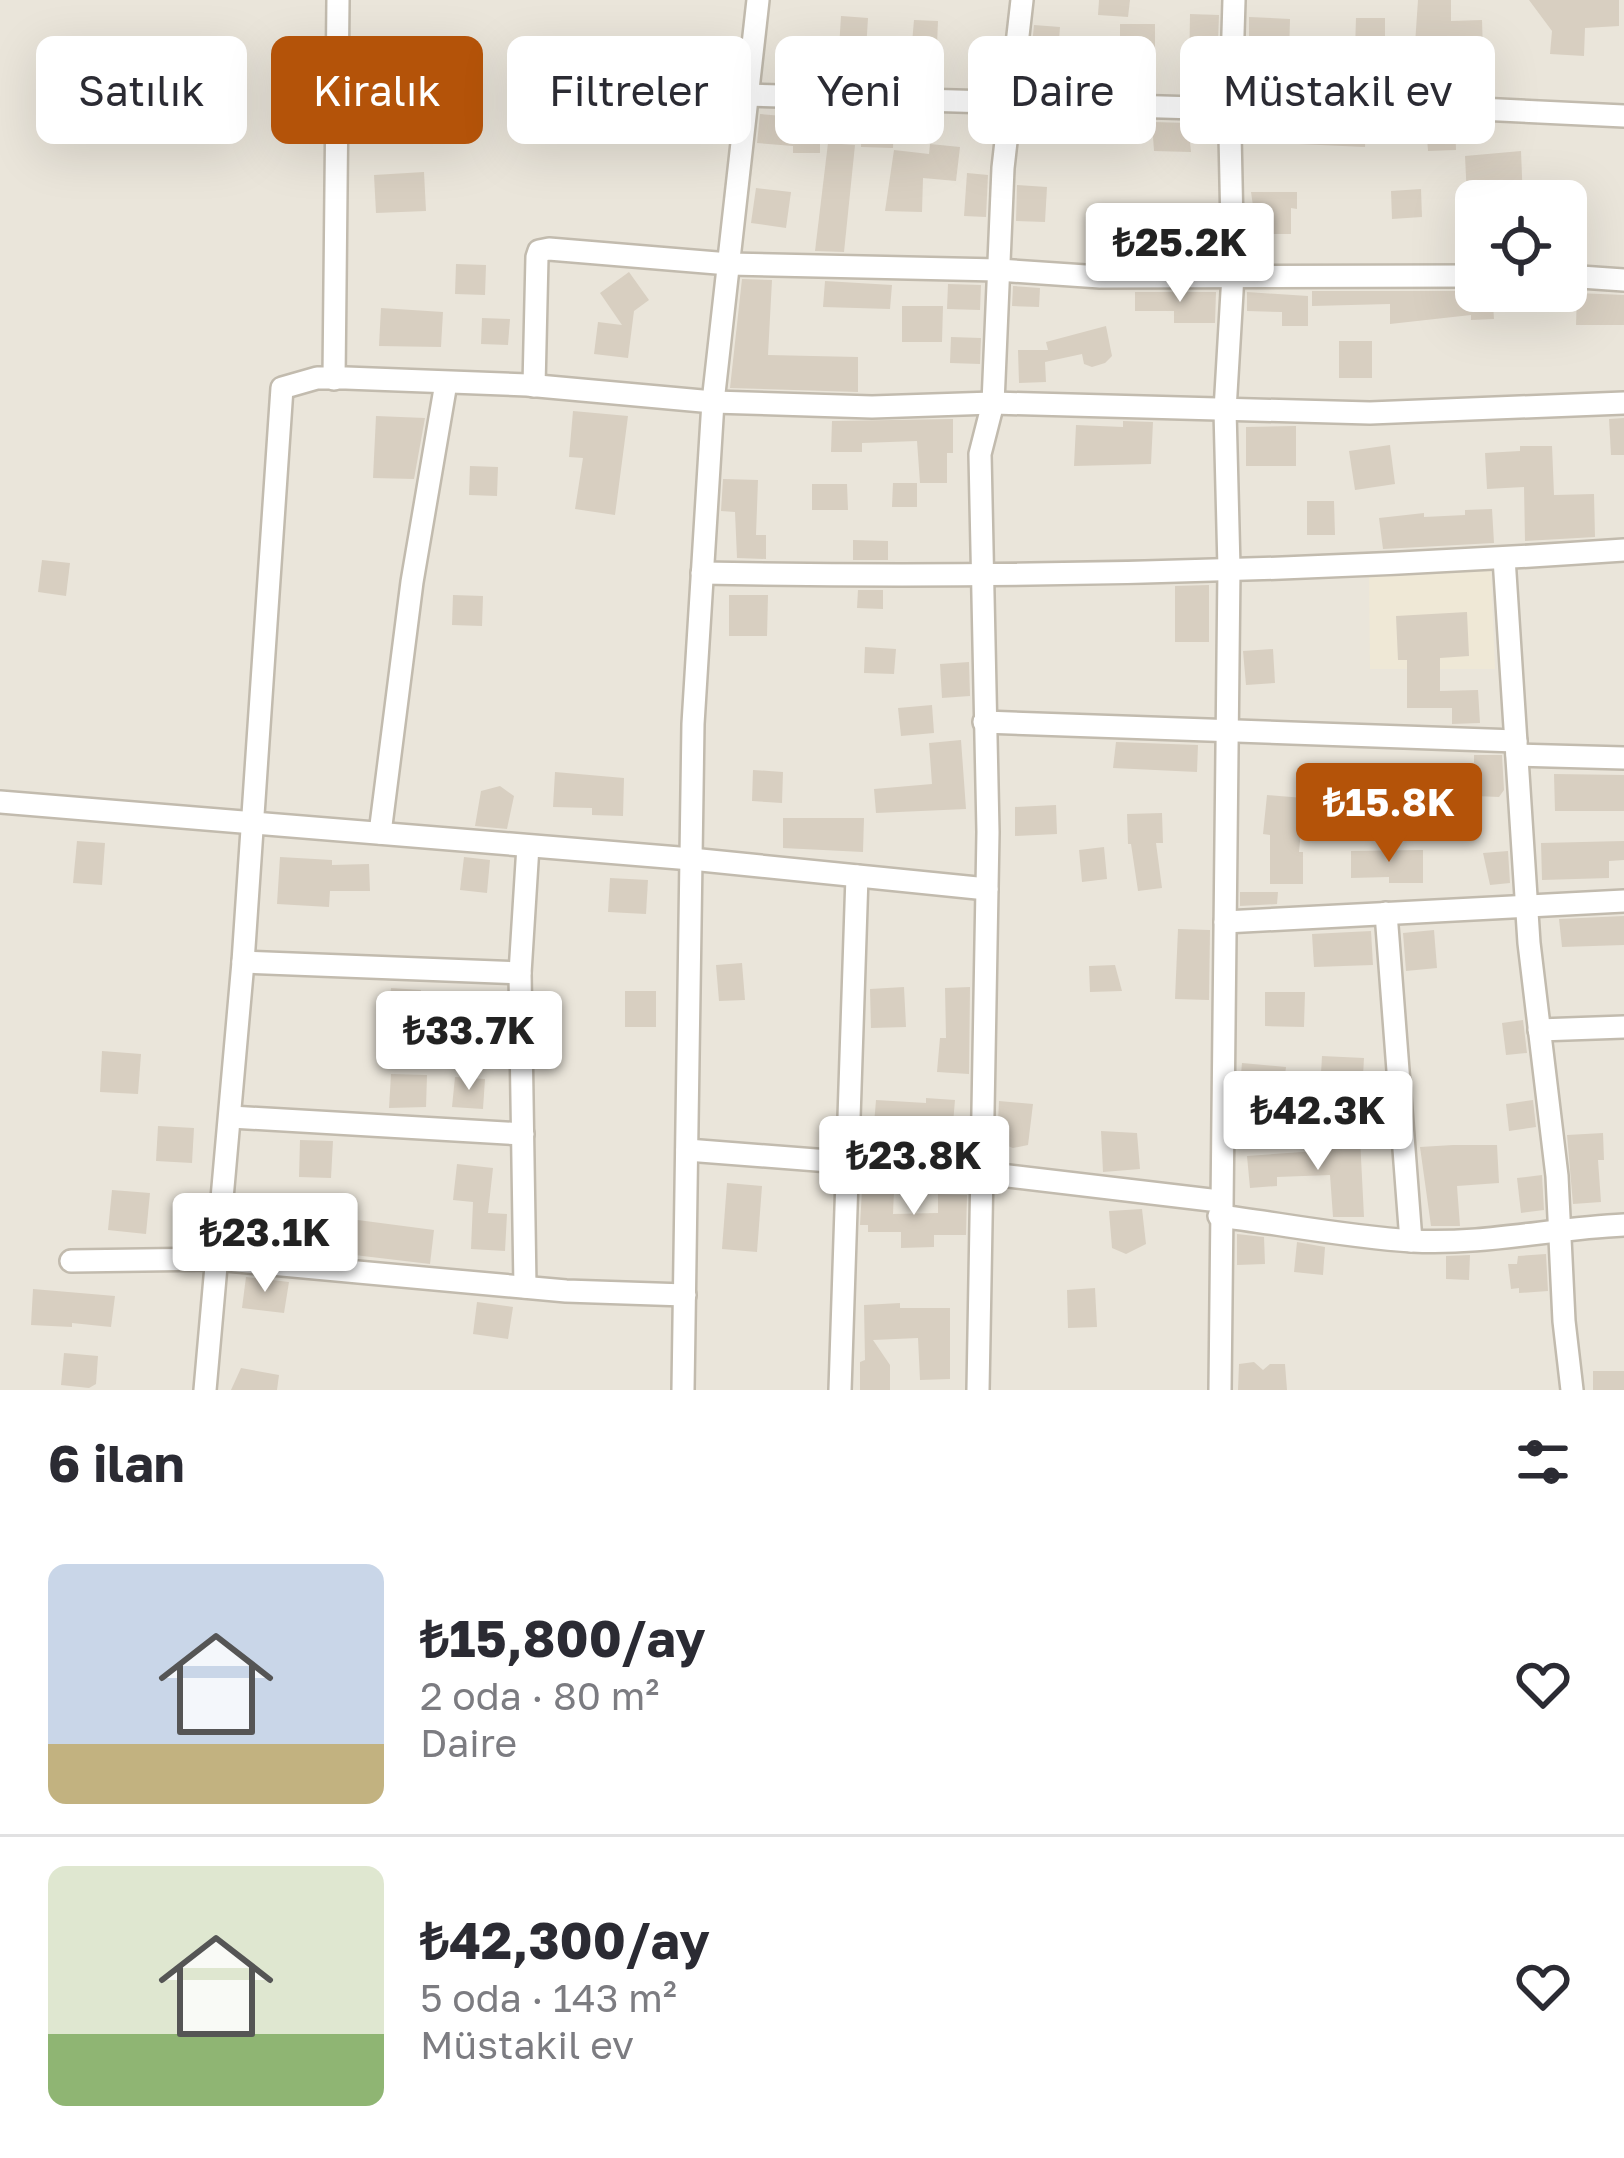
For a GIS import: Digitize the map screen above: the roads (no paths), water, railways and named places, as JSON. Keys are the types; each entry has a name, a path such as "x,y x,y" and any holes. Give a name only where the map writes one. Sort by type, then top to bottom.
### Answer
{"street":[{"path":"334,379 338,0"},
{"path":"751,55 758,0"},
{"path":"1018,36 1022,0"},
{"path":"1233,36 1234,0"},
{"path":"751,95 968,101"},
{"path":"1495,110 1624,116"},
{"path":"683,1390 693,724 713,402 741,144"},
{"path":"978,1390 987,889 980,454 993,403 1007,144"},
{"path":"1220,1390 1229,568 1225,410 1233,275 1231,144"},
{"path":"534,386 539,251 549,249 729,264 1100,277 1455,277"},
{"path":"1587,277 1624,280"},
{"path":"205,1390 243,962 282,388 317,378 534,386 713,402 872,407 993,403 1370,413 1624,403"},
{"path":"380,833 412,582 446,383"},
{"path":"702,573 982,574 1229,568 1624,550"},
{"path":"1504,558 1526,905 1561,1227 1572,1390"},
{"path":"984,722 1228,728 1624,758"},
{"path":"0,802 691,859 987,889"},
{"path":"525,1288 520,973 528,845"},
{"path":"840,1390 857,876"},
{"path":"1225,922 1624,901"},
{"path":"1386,913 1411,1241"},
{"path":"243,962 520,973"},
{"path":"1539,1030 1624,1028"},
{"path":"231,1117 523,1134"},
{"path":"687,1150 983,1173 1411,1241 1485,1241 1561,1227 1624,1225"},
{"path":"71,1261 215,1259 525,1288 685,1295"}]}
